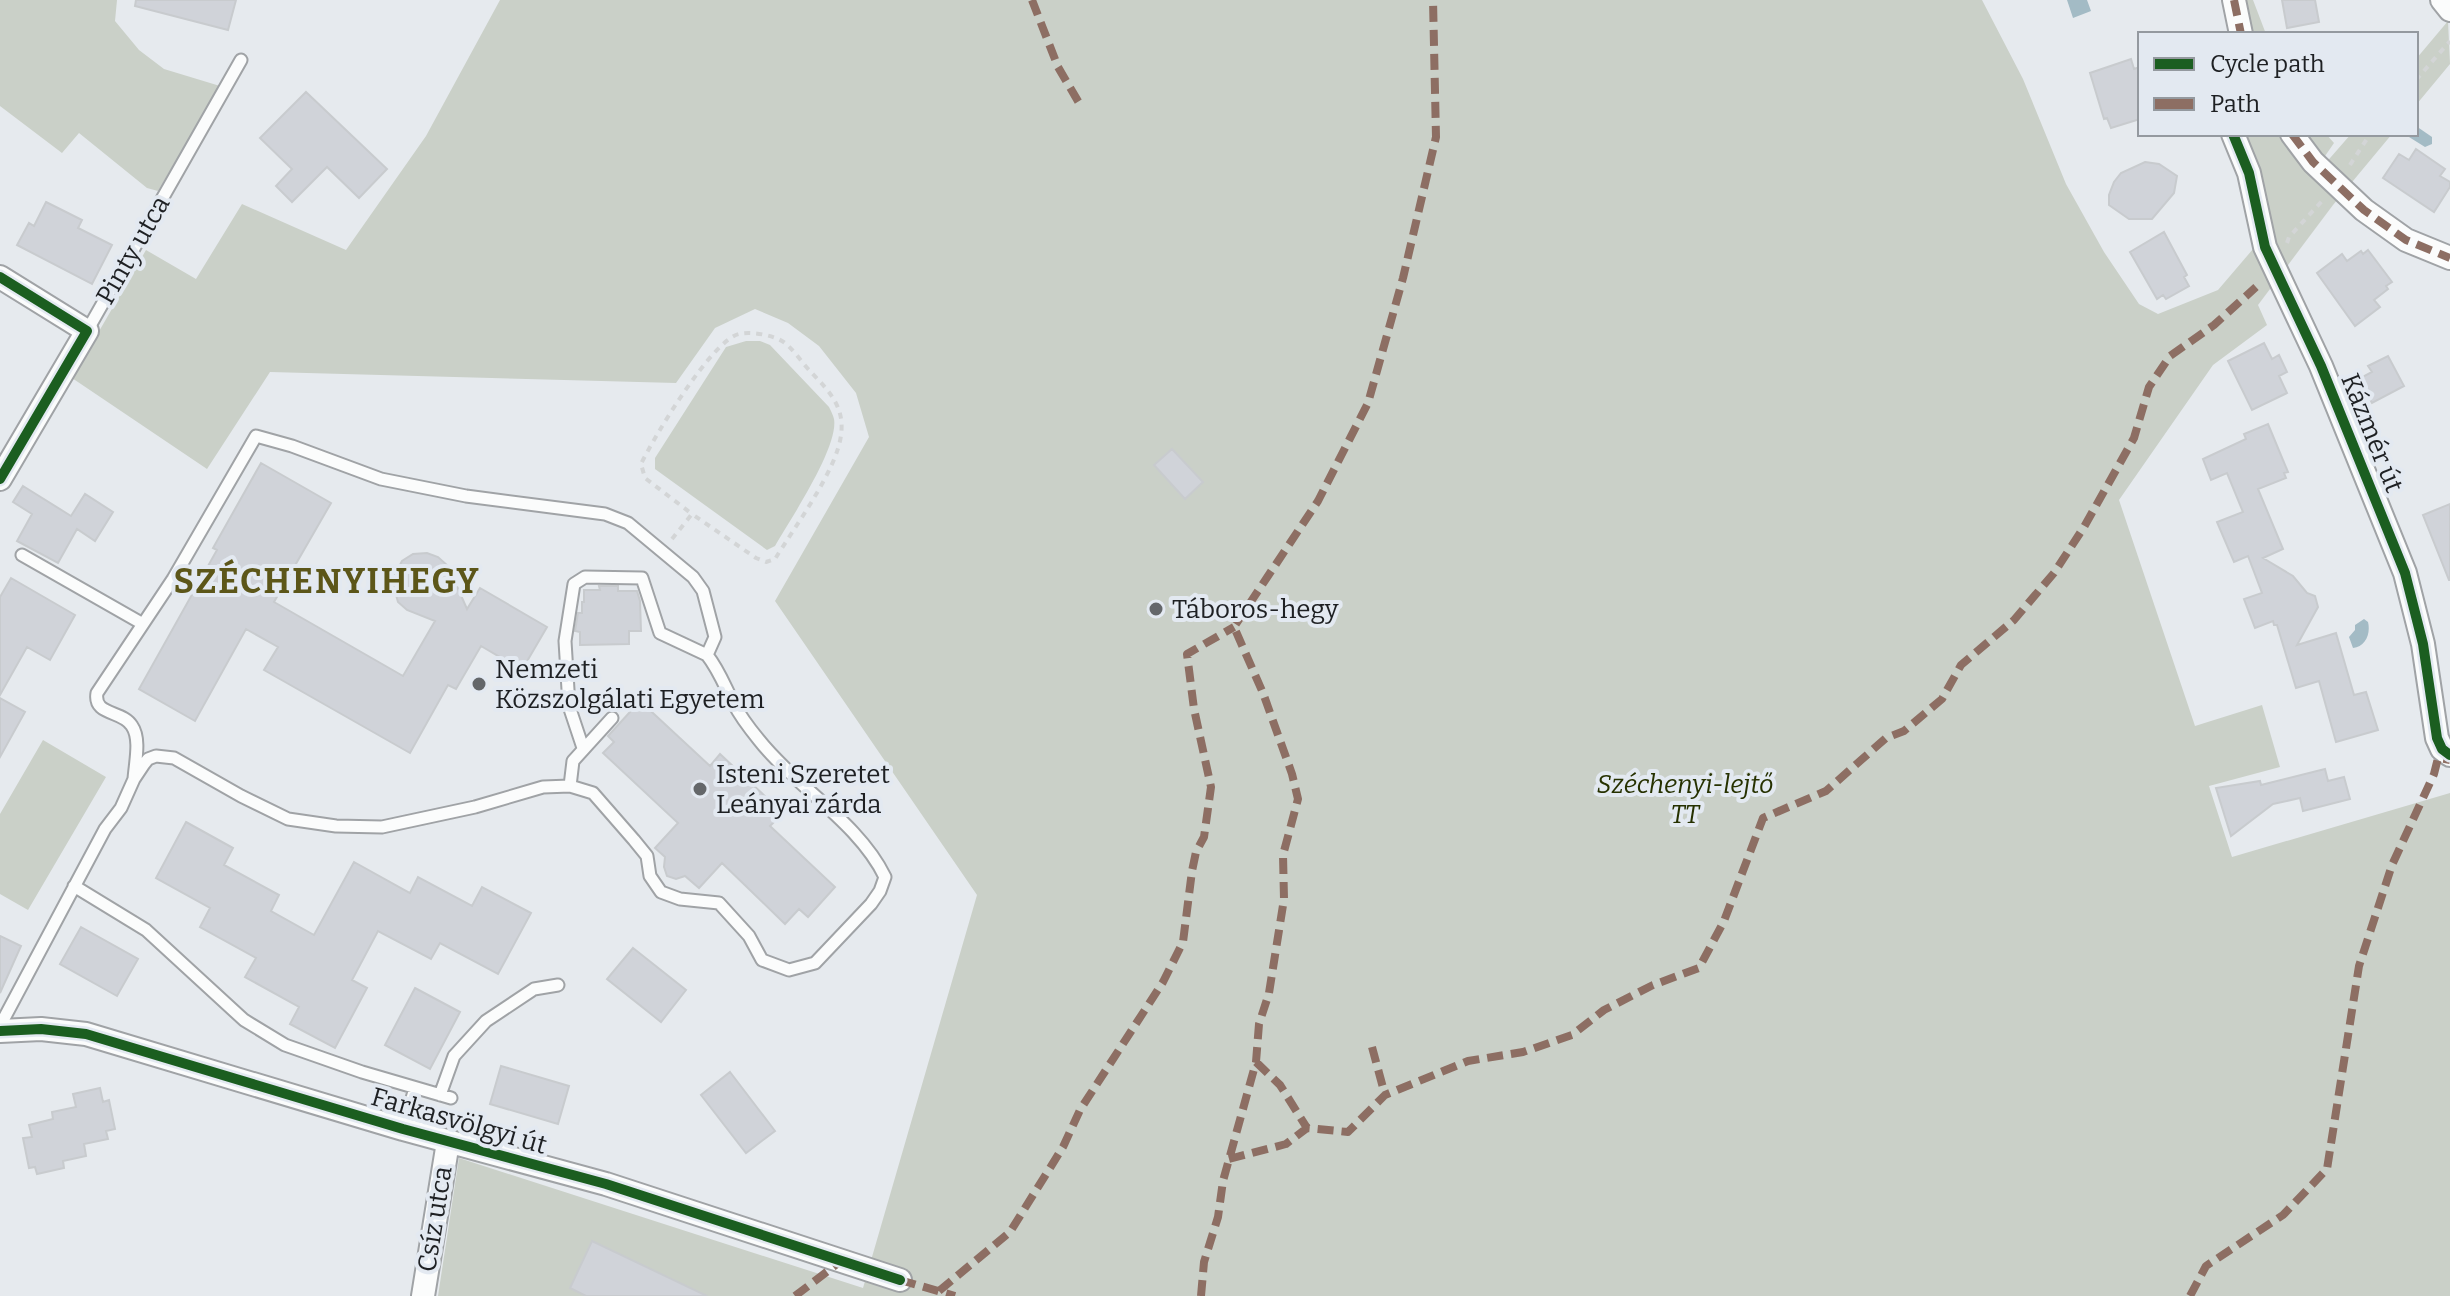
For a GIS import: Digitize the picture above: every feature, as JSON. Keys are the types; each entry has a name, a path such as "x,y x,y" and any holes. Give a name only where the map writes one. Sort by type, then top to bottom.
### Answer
{"street":[{"path":"2234,0 2241,32"},
{"path":"2442,0 2450,10"},
{"name":"Kázmér út","path":"2234,136 2249,173 2265,247 2321,366 2405,573 2423,644 2437,738 2442,749 2450,755"},
{"path":"2294,136 2336,186 2406,240 2450,258"},
{"path":"0,277 87,331"},
{"name":"Pinty utca","path":"0,479 87,331"},
{"name":"Farkasvölgyi út","path":"0,1028 86,1034 448,1142 606,1184 900,1280"},
{"name":"Csíz utca","path":"423,1296 448,1142"}],"lane":[{"name":"Pinty utca","path":"87,331 241,60"},
{"path":"134,779 137,739 132,724 104,710 96,700 103,681 173,579 256,436 381,479 466,496 605,514 628,523 693,577 703,591 715,637 707,655"},
{"path":"22,555 143,624"},
{"path":"0,1028 105,829 121,808 134,779 148,759 156,756 174,758 288,819 360,827 411,821 475,807 543,787 570,786 593,793 647,856 650,876 661,892 680,899 719,903 749,936 762,960 789,970 815,963 880,891 885,877 867,848 760,741 735,707 722,677 707,655 660,633 642,578 585,577 574,584 565,641 569,706 583,748"},
{"path":"570,786 573,761 612,718"},
{"path":"74,886 146,930 244,1020 285,1045 445,1096 454,1056 486,1021 534,989 558,985"},
{"path":"403,1129 415,1088"}],"path":[{"path":"2418,78 2450,41"},
{"path":"2278,277 2289,237 2336,186 2369,136"},
{"path":"739,334 757,334 782,341 834,396 842,417 841,439 831,466 775,559 766,562 756,558 692,514 645,478 641,464 654,437 720,345 739,334"},
{"path":"664,551 692,514"}],"green space":[{"path":"0,0 117,0 115,21 139,50 164,69 220,86 158,191 147,188 79,133 62,153 0,106"},
{"name":"Széchenyi-lejtő TT","path":"500,0 1982,0 2023,79 2066,184 2104,252 2139,304 2158,314 2218,290 2265,235 2240,136 2289,136 2317,173 2349,136 2390,136 2333,205 2258,305 2267,325 2213,365 2119,500 2195,726 2262,705 2280,767 2209,786 2232,857 2450,793 2450,1296 438,1296 459,1158 863,1288 977,895 775,601 869,437 856,393 819,346 788,323 755,309 715,328 676,383 270,372 207,469 72,378 146,250 196,279 242,204 346,250 426,136"},
{"path":"2237,0 2253,0 2265,32 2244,32"},
{"path":"2448,21 2450,64 2418,103 2418,57"},
{"path":"2304,136 2328,136 2334,143 2323,159"},
{"path":"746,341 770,345 829,407 834,419 829,447 812,483 775,546 767,550 655,469 655,458 726,347"},
{"path":"43,740 106,777 28,910 0,894 0,814"}],"water":[{"path":"2067,0 2087,0 2091,11 2073,18"},
{"path":"2418,127 2432,137 2432,144 2425,147 2409,137 2418,136"},
{"path":"2364,619 2368,622 2368,635 2361,645 2353,648 2349,637 2355,625"}],"building":[{"path":"136,0 236,0 228,30 135,6"},
{"path":"2282,0 2315,0 2319,22 2287,28"},
{"path":"2131,59 2134,69 2138,68 2138,120 2111,128 2107,118 2104,119 2090,73"},
{"path":"306,92 387,169 359,198 327,167 292,202 276,186 292,169 260,138"},
{"path":"2416,149 2445,169 2440,176 2450,182 2434,212 2383,178 2399,154 2409,160"},
{"path":"2145,162 2159,164 2177,176 2174,193 2152,219 2129,219 2109,205 2109,195 2121,173"},
{"path":"46,202 82,220 78,228 112,245 92,284 17,245 29,223 34,226"},
{"path":"2164,232 2187,275 2184,277 2189,286 2166,299 2163,295 2157,299 2130,252"},
{"path":"2368,250 2392,282 2374,300 2380,307 2355,326 2317,273 2342,254 2347,261"},
{"path":"2264,343 2272,359 2279,355 2287,372 2279,376 2287,393 2252,410 2228,361"},
{"path":"2388,356 2404,386 2372,403 2359,379 2372,372 2368,366"},
{"path":"2268,424 2288,472 2284,473 2286,478 2258,489 2283,549 2263,558 2293,576 2307,593 2315,596 2318,607 2297,645 2336,633 2354,695 2366,692 2378,730 2336,742 2319,681 2296,688 2277,625 2273,621 2255,628 2244,599 2262,593 2248,556 2234,562 2217,522 2243,512 2227,473 2211,480 2203,459 2246,439 2244,434"},
{"path":"1172,449 1203,482 1185,499 1154,465"},
{"path":"261,463 331,503 274,602 403,676 435,621 407,610 398,602 392,580 402,561 413,554 427,553 448,566 467,609 480,588 547,627 522,670 481,646 456,689 448,685 410,753 264,670 278,647 246,629 195,721 139,689 217,550 213,548"},
{"path":"23,486 71,516 85,494 113,512 95,541 77,529 58,563 17,541 32,514 13,502"},
{"path":"2450,504 2450,580 2449,580 2423,515"},
{"path":"11,578 75,615 50,660 27,647 0,695 0,597"},
{"path":"599,586 618,586 618,591 637,591 641,631 629,631 629,644 580,645 580,632 575,631 578,613 582,613 584,590 600,590"},
{"path":"0,698 25,712 0,757"},
{"name":"Isteni Szeretet Leányai zárda","path":"640,701 710,766 720,754 783,813 770,826 835,887 808,917 799,909 785,924 722,863 699,888 685,876 676,879 667,876 665,857 655,848 678,823 603,753 614,742 608,736"},
{"path":"2325,769 2328,781 2344,777 2350,799 2303,811 2300,798 2273,804 2231,836 2216,788 2260,781 2261,785"},
{"path":"186,822 233,848 224,865 279,895 271,911 314,935 354,862 410,893 418,877 472,906 482,887 531,913 498,974 440,943 431,959 378,931 352,980 367,988 335,1048 290,1024 299,1007 245,977 256,958 200,927 210,908 156,878"},
{"path":"81,927 138,959 117,996 60,964"},
{"path":"0,936 21,946 0,993"},
{"path":"633,948 686,990 661,1022 607,979"},
{"path":"415,988 460,1012 430,1069 385,1045"},
{"path":"501,1066 569,1086 558,1124 490,1104"},
{"path":"730,1072 775,1131 746,1153 701,1095"},
{"path":"100,1088 103,1102 109,1100 115,1129 106,1131 108,1139 84,1144 86,1156 63,1161 64,1168 37,1174 35,1167 29,1168 23,1138 32,1137 29,1125 53,1119 52,1112 76,1107 73,1094"},
{"path":"592,1241 707,1296 586,1296 570,1288"}],"marked path":[{"path":"1032,0 1058,67 1082,108"},
{"path":"1201,1296 1204,1262 1218,1217 1223,1181 1256,1062 1259,1024 1269,993 1284,899 1283,855 1298,799 1263,693 1234,627 1318,501 1368,403 1403,278 1436,137 1433,0"},
{"path":"2234,0 2241,32"},
{"path":"2294,136 2313,162 2364,210 2406,240 2450,258"},
{"path":"1229,1159 1286,1144 1307,1128 1348,1132 1385,1095 1468,1061 1523,1052 1572,1035 1604,1010 1653,985 1699,968 1724,921 1763,818 1826,791 1886,738 1904,731 1942,699 1961,665 2014,620 2054,573 2134,438 2149,387 2170,356 2214,325 2256,287"},
{"path":"939,1291 1010,1232 1063,1147 1080,1110 1163,982 1183,942 1192,871 1196,852 1204,837 1211,787 1194,709 1187,654 1234,627"},
{"path":"2190,1296 2206,1266 2283,1215 2327,1169 2359,966 2392,865 2434,774 2438,758 2450,760"},
{"path":"1372,1047 1385,1095"},
{"path":"1256,1062 1280,1085 1307,1128"},
{"path":"795,1296 841,1261"},
{"path":"900,1280 955,1296"}],"cycle path":[{"path":"2234,136 2249,173 2265,247 2321,366 2405,573 2423,644 2437,738 2442,749 2450,755"},
{"path":"0,277 87,331 0,479"},
{"path":"0,1031 41,1029 86,1034 403,1129 606,1184 900,1280"}],"place":[{"name":"Táboros-hegy","path":"1156,609"},
{"name":"Nemzeti Közszolgálati Egyetem","path":"479,684"},
{"name":"Isteni Szeretet Leányai zárda","path":"700,789"}],"district":[{"name":"SZÉCHENYIHEGY","path":"327,581"}]}
